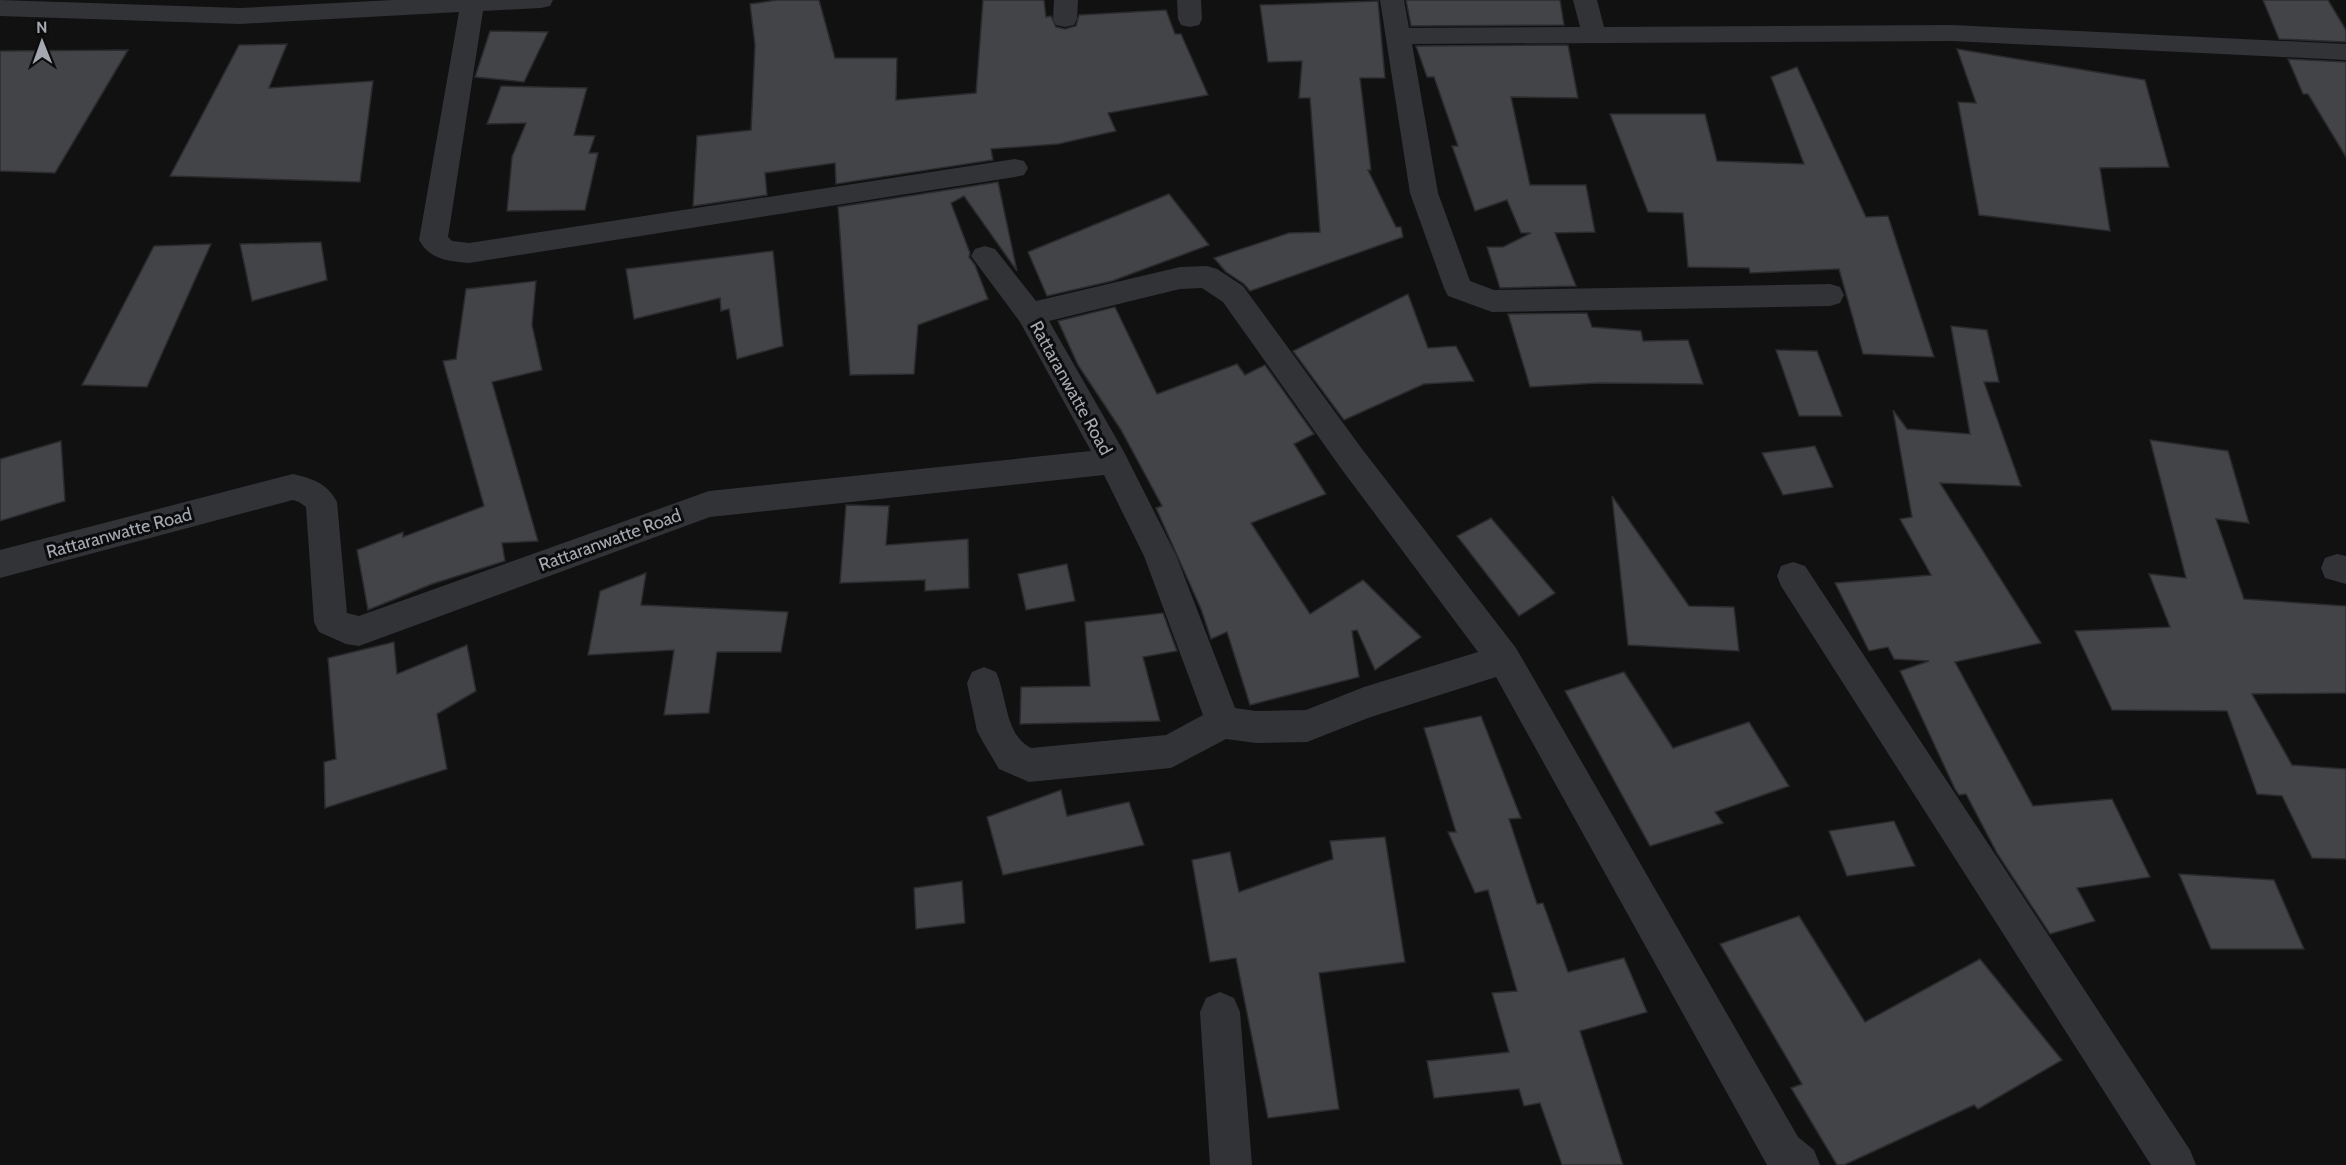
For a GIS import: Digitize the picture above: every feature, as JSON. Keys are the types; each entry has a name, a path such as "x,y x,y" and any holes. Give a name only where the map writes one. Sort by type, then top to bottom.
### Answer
{"street":[{"path":"0,8 240,15 541,0"},
{"path":"1392,0 1424,193 1458,288 1492,301 1830,295"},
{"path":"1584,0 1594,34"},
{"path":"472,5 433,240 445,250 469,253 1015,168"},
{"path":"1397,36 1952,33 2346,52"},
{"name":"Rattaranwatte Road","path":"0,564 293,487 309,491 321,501 331,621 346,629 359,631 709,504 1113,461 1030,314 985,256"},
{"path":"1030,314 1180,278 1207,277 1233,294 1350,458 1504,659 1783,1152 1799,1165"},
{"path":"1113,461 1160,555 1222,722"},
{"path":"1793,576 2175,1165"},
{"path":"984,683 995,731 1012,757 1029,765 1170,751 1222,722 1256,727 1307,726 1364,703 1504,659"},
{"path":"1220,1012 1231,1165"}],"building":[{"path":"777,0 819,0 835,58 897,58 896,100 976,93 983,0 1044,0 1046,17 1051,16 1056,27 1065,29 1076,26 1079,15 1166,10 1175,34 1181,34 1208,95 1108,113 1116,131 1058,144 991,149 993,160 836,184 835,163 765,173 767,195 693,206 697,136 751,130 755,45 750,4"},
{"path":"1406,0 1560,0 1564,25 1411,26"},
{"path":"2263,0 2328,0 2346,30 2346,42 2279,39"},
{"path":"1378,1 1385,78 1360,78 1371,170 1368,170 1396,227 1401,227 1403,237 1250,291 1226,272 1214,258 1289,233 1320,232 1310,98 1299,98 1302,61 1268,62 1260,5"},
{"path":"490,31 548,32 524,82 475,77"},
{"path":"287,44 269,88 373,81 360,182 170,176 239,45"},
{"path":"1568,45 1578,98 1511,97 1530,185 1586,185 1595,232 1555,233 1576,286 1500,288 1487,247 1503,247 1531,233 1521,233 1507,200 1475,211 1452,146 1458,146 1434,77 1427,77 1416,46"},
{"path":"1957,49 2145,80 2169,167 2100,168 2110,231 1979,215 1958,102 1976,103"},
{"path":"128,50 55,173 0,171 0,51"},
{"path":"2288,59 2346,62 2346,157 2308,94 2303,94"},
{"path":"1797,67 1866,217 1888,216 1934,357 1863,354 1839,269 1750,273 1749,268 1688,267 1683,213 1648,212 1610,114 1705,114 1717,161 1804,164 1771,77"},
{"path":"501,86 587,88 574,135 595,136 589,153 598,153 585,210 507,211 512,157 526,123 487,124"},
{"path":"998,182 1017,271 964,196 951,203 970,253 969,257 975,265 988,299 918,325 914,374 850,375 838,207"},
{"path":"1169,194 1209,245 1112,281 1047,296 1028,252"},
{"path":"321,242 327,280 252,301 240,244"},
{"path":"211,244 147,387 82,385 154,246"},
{"path":"773,251 783,346 737,359 729,309 721,311 720,298 634,319 626,269"},
{"path":"536,281 532,325 542,370 492,382 538,541 502,543 505,561 432,584 368,610 357,550 403,532 403,537 484,506 443,361 456,359 466,289"},
{"path":"1408,294 1428,348 1456,346 1474,381 1424,384 1344,420 1293,351"},
{"path":"1115,307 1157,394 1237,364 1245,375 1265,365 1314,434 1294,444 1326,494 1251,523 1310,614 1363,580 1421,637 1375,670 1357,630 1352,631 1359,677 1250,705 1227,632 1211,639 1201,609 1156,508 1162,506 1121,430 1078,365 1058,321"},
{"path":"1587,313 1592,327 1641,331 1643,341 1688,340 1703,384 1598,383 1530,387 1508,314"},
{"path":"1951,326 1987,330 1999,382 1984,382 2021,486 1940,483 2041,643 1955,662 2033,806 2112,799 2150,877 2077,888 2095,921 2050,934 1997,853 1966,794 1959,795 1955,789 1900,671 1929,661 1894,659 1888,647 1869,651 1835,583 1931,575 1900,519 1912,517 1893,410 1907,429 1970,434"},
{"path":"1776,350 1817,351 1842,416 1799,416"},
{"path":"2150,440 2228,451 2249,523 2216,519 2244,599 2346,606 2346,693 2252,694 2292,765 2346,769 2346,859 2312,858 2282,796 2257,794 2227,711 2112,710 2075,631 2170,627 2149,574 2186,578"},
{"path":"61,441 65,501 0,521 0,459"},
{"path":"1815,446 1833,487 1783,495 1762,453"},
{"path":"1612,496 1689,606 1734,607 1739,651 1628,645"},
{"path":"846,505 889,506 886,545 968,539 969,588 925,591 925,580 840,583"},
{"path":"1491,518 1555,593 1519,616 1457,536"},
{"path":"1067,564 1075,601 1026,610 1018,574"},
{"path":"646,573 641,605 788,612 781,652 717,652 709,713 664,715 674,650 588,655 600,591"},
{"path":"1163,613 1177,651 1143,657 1160,721 1020,724 1021,687 1090,686 1085,622"},
{"path":"394,642 397,674 467,645 476,691 437,714 447,769 325,808 324,762 336,759 328,658"},
{"path":"1624,672 1673,748 1749,722 1789,786 1715,812 1723,823 1650,846 1565,691"},
{"path":"1481,716 1521,818 1509,819 1537,904 1543,903 1568,972 1624,958 1647,1012 1580,1031 1623,1165 1562,1165 1540,1103 1524,1106 1519,1089 1434,1098 1427,1061 1509,1052 1492,993 1517,991 1488,890 1475,893 1448,832 1456,832 1424,728"},
{"path":"1061,790 1067,816 1129,802 1144,845 1003,875 987,817"},
{"path":"1894,821 1915,866 1847,876 1829,831"},
{"path":"1385,837 1405,962 1319,973 1339,1109 1268,1118 1236,958 1210,962 1192,860 1230,852 1239,892 1333,859 1330,841"},
{"path":"2179,874 2274,880 2304,949 2211,949"},
{"path":"962,881 965,923 916,929 914,888"},
{"path":"1799,916 1865,1022 1980,959 2062,1060 1978,1109 1974,1105 1844,1165 1837,1165 1791,1088 1802,1084 1720,944"}]}
